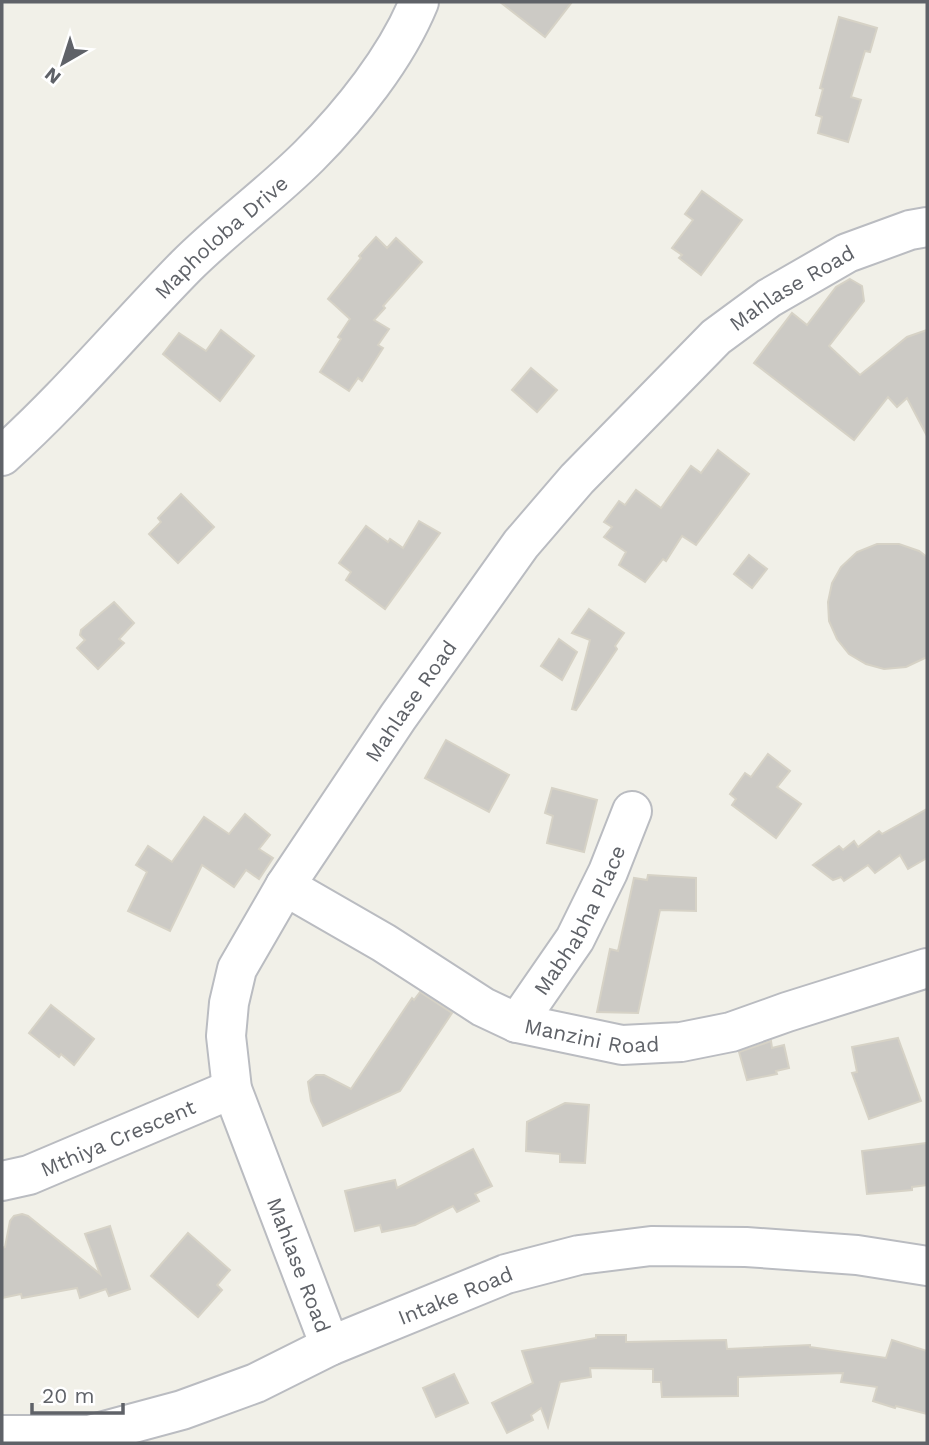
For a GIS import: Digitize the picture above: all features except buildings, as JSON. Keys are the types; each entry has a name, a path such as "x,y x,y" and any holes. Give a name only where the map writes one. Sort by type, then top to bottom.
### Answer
{"street":[{"name":"Mapholoba Drive","path":"2,456 35,426 187,265 309,157 375,80 419,2"},
{"name":"Mahlase Road","path":"330,1346 232,1089 226,1036 229,1003 237,969 285,887 398,716 521,544 577,479 716,337 769,298 847,253 927,227"},
{"name":"Mabhabha Place","path":"517,1023 575,939 608,872 632,811"},
{"name":"Manzini Road","path":"285,887 384,943 483,1007 517,1023 622,1045 681,1042 731,1032 927,968"},
{"name":"Mthiya Crescent","path":"2,1181 29,1175 232,1089"},
{"name":"Intake Road","path":"2,1435 90,1439 256,1383 330,1346 506,1274 579,1255 651,1246 746,1247 856,1255 927,1266"}]}
